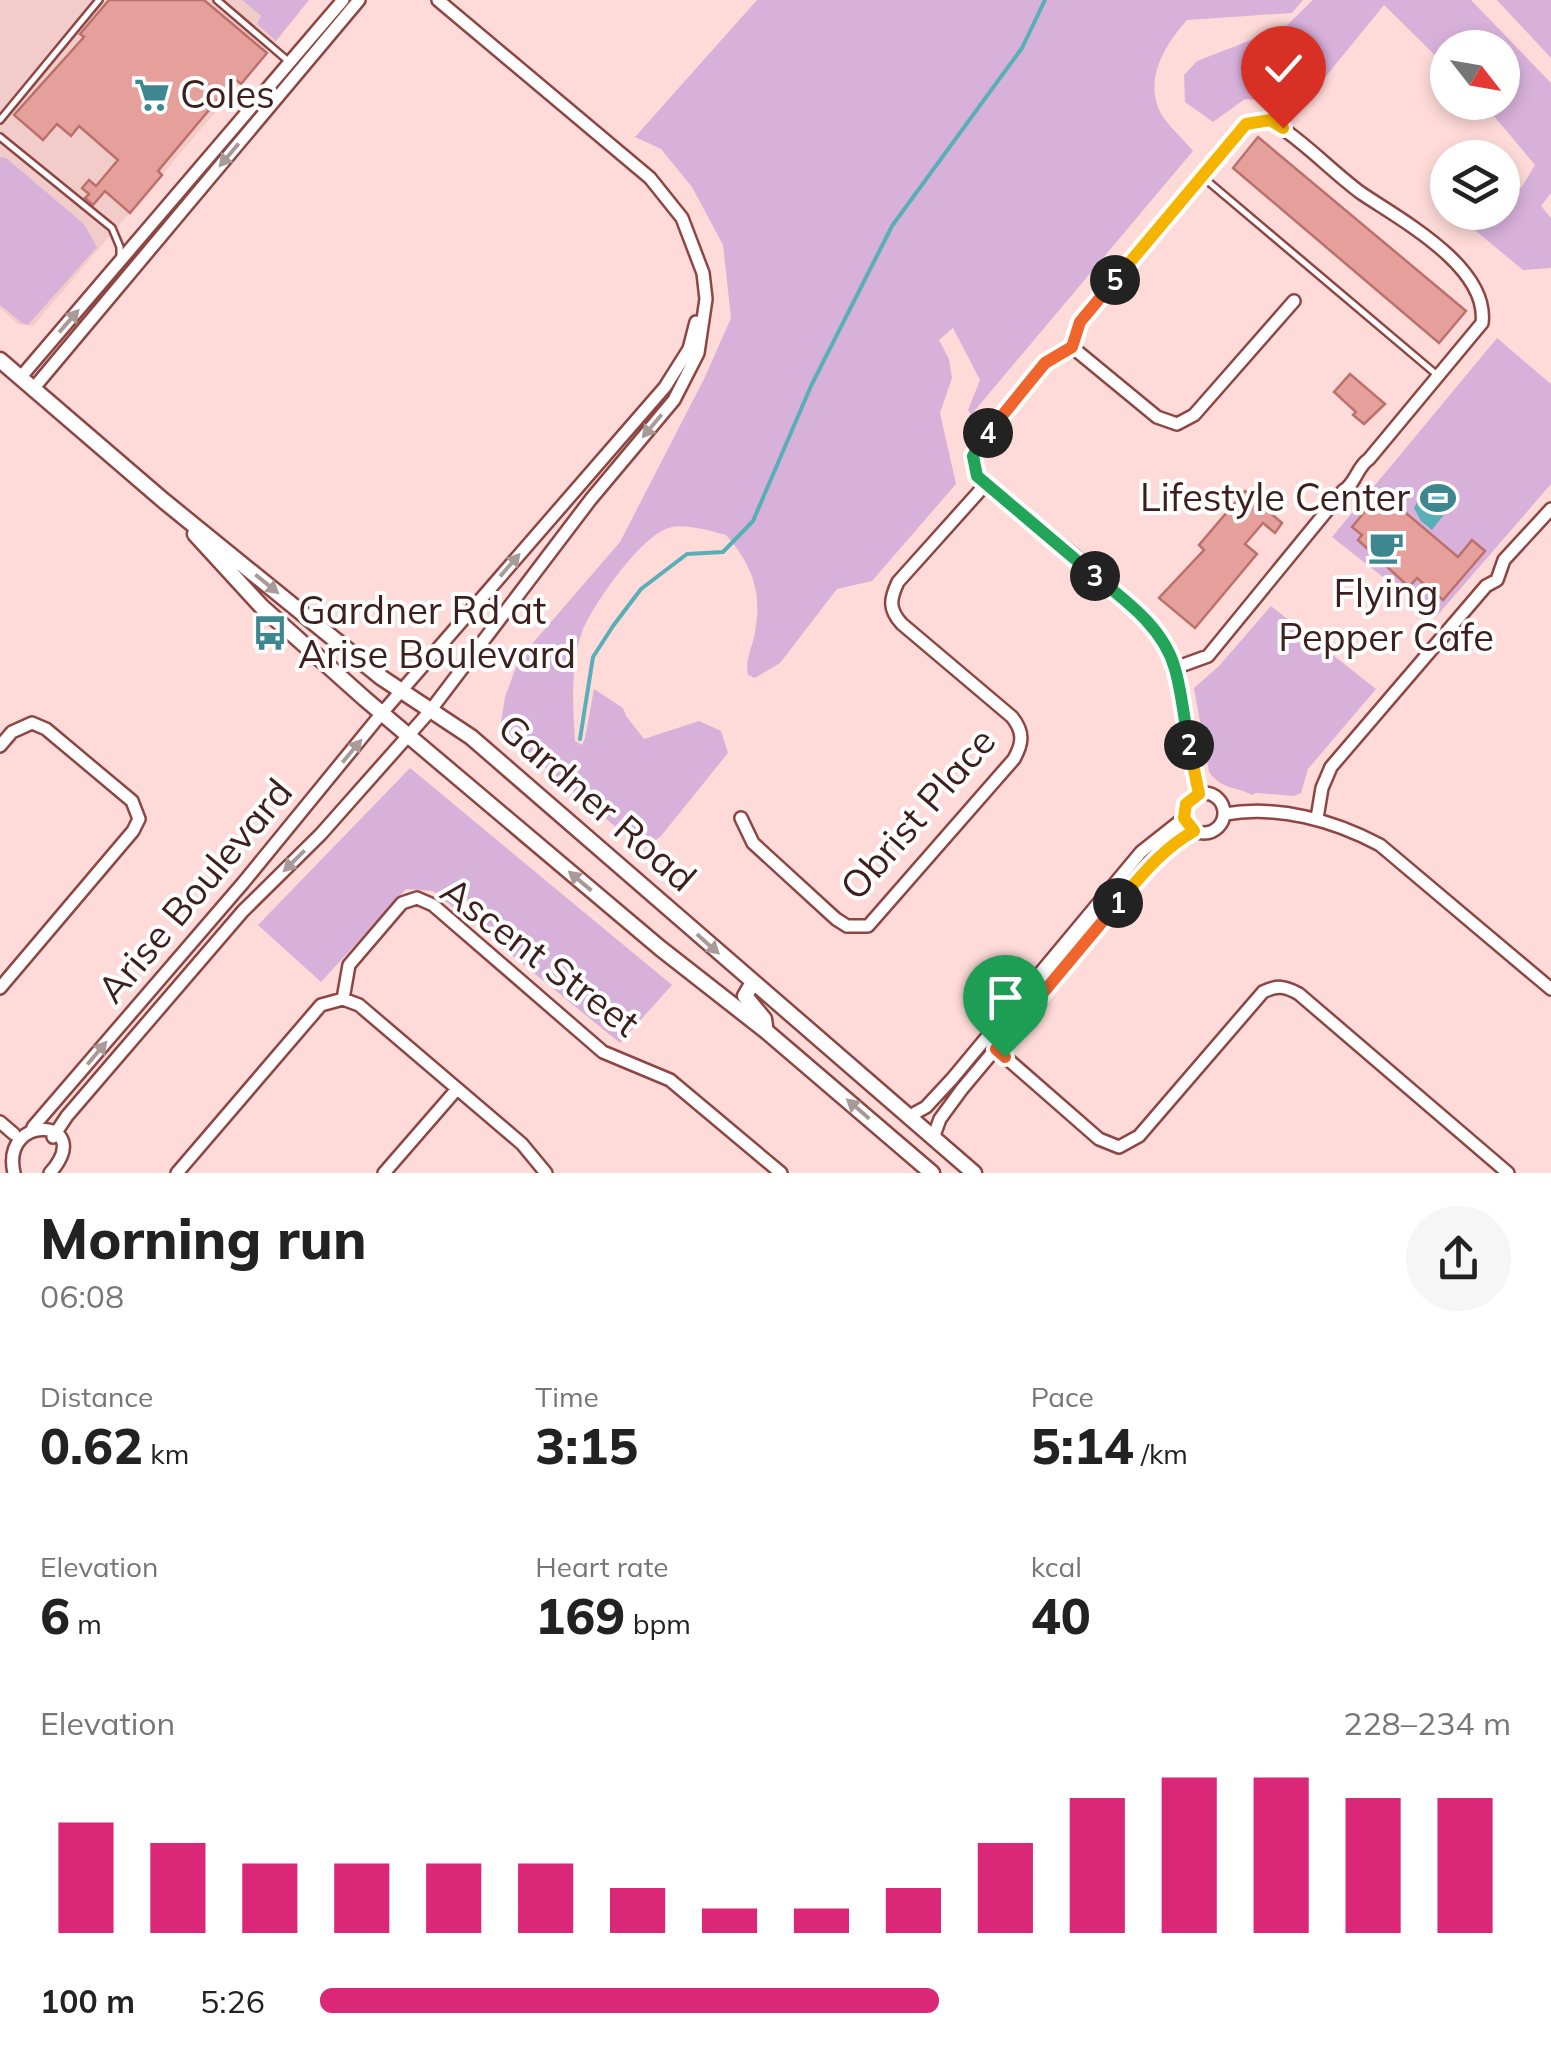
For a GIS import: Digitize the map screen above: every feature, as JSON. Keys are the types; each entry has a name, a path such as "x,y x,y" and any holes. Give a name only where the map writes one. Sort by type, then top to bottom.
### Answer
{"street":[{"path":"33,389 295,66 343,0"},
{"path":"20,378 295,66 360,0"},
{"path":"438,0 650,178 682,218 703,273"},
{"path":"1175,668 1208,656 1343,491 1354,484 1361,464 1482,323 1480,296 1458,264 1270,120 1246,124 1080,322 1072,347 1045,363 976,447 973,466 985,484 1143,616 1175,668 1199,794"},
{"name":"Arise Boulevard","path":"33,1127 674,376 689,348 703,273"},
{"name":"Arise Boulevard","path":"53,1137 244,911 321,834 409,736 591,499 674,400 698,353 706,299 703,273"},
{"path":"1072,347 1157,417 1177,424 1194,416 1294,301"},
{"name":"Gardner Road","path":"0,360 164,501 401,692 470,737 974,1173"},
{"name":"Obrist Place","path":"741,818 752,843 836,919 847,926 868,926 1014,758 1021,747 1020,726 902,624 891,608 898,582 985,484"},
{"path":"578,488 591,499"},
{"name":"Gardner Road","path":"164,501 261,606 382,714 932,1173"},
{"path":"1317,818 1322,788 1331,767 1486,586 1497,580 1504,560 1551,509"},
{"path":"0,746 12,732 32,724 46,729 132,802 139,819 0,988"},
{"path":"1199,794 1219,799 1225,814"},
{"path":"908,1117 926,1107 1141,852 1184,818 1186,804 1199,794"},
{"path":"1225,814 1253,812 1317,818 1380,845 1551,989"},
{"path":"1184,818 1200,834 1214,832 1225,814"},
{"path":"933,1138 940,1119 1154,861 1194,831"},
{"name":"Ascent Street","path":"343,999 349,965 402,903 417,898 433,906 603,1052 670,1080 780,1173"},
{"path":"752,984 745,996 764,1019 766,1032"},
{"path":"996,1049 1099,1139 1119,1146 1140,1136 1263,992 1275,986 1287,987 1300,994 1508,1173"},
{"path":"177,1173 321,1005 343,999 359,1005 522,1144 546,1173"},
{"path":"384,1173 457,1089"},
{"path":"0,1122 14,1134"},
{"path":"13,1173 3,1160 14,1134 33,1127 53,1137 59,1154 53,1172"}],"lane":[{"path":"0,120 99,0"},
{"path":"217,0 295,66"},
{"path":"0,137 112,228 120,247 119,264"},
{"path":"1202,176 1439,376"}],"shaded area":[{"path":"0,0 242,0 262,16 258,24 276,41 33,326 18,324 0,308"},
{"path":"242,0 309,0 276,41 257,24 261,16"},
{"path":"757,0 1303,0 1292,13 1187,20 1160,60 1155,95 1164,118 1193,151 971,415 968,410 980,380 953,328 939,340 949,359 952,378 940,413 956,484 872,581 837,589 780,663 755,678 748,675 757,622 754,582 726,535 672,527 647,542 620,572 588,620 578,645 573,686 575,741 582,745 585,738 594,689 623,708 644,739 699,721 721,731 728,753 661,836 643,850 500,729 505,697 519,659 620,542 731,318 723,245 692,187 661,149 635,137"},
{"path":"1313,0 1471,0 1500,30 1430,30 1430,50 1384,5 1304,103 1245,99 1213,122 1185,102 1184,75 1197,61 1285,27"},
{"path":"1497,0 1551,0 1551,58"},
{"path":"1520,51 1551,83 1551,193 1541,206 1551,218 1551,268 1523,270 1475,230 1520,230 1520,188 1535,165 1520,147 1520,140 1514,140 1497,120 1520,120"},
{"path":"0,157 84,224 97,247 28,325 0,305"},
{"name":"Lifestyle Center","path":"1497,338 1551,384 1551,484 1435,618 1332,537"},
{"path":"1271,606 1376,689 1308,769 1301,793 1294,796 1252,795 1214,778 1209,772 1194,688 1219,666"},
{"path":"410,768 672,985 620,1043 433,891 406,889 321,982 258,925"}],"water":[{"path":"1442,483 1452,491 1447,497 1454,502 1432,530 1414,508 1427,485 1435,491"}],"building":[{"path":"109,0 204,0 267,53 241,84 235,79 158,171 162,175 130,213 105,191 93,205 85,198 89,194 82,188 89,180 96,186 118,160 79,126 71,136 57,124 43,140 14,115 84,37 80,34"},
{"path":"1258,137 1466,311 1439,343 1233,168"},
{"path":"1350,374 1385,404 1364,424 1334,392"},
{"path":"1245,491 1282,523 1275,533 1263,523 1245,544 1257,554 1195,628 1159,598 1204,550 1199,545"},
{"path":"1381,492 1458,557 1472,540 1485,551 1443,600 1417,578 1409,587 1358,540 1362,535 1352,527"}],"waterway":[{"path":"580,739 593,657 641,589 687,554 723,552 753,521 811,386 892,226 1022,48 1045,0"}],"place":[{"name":"Coles","path":"152,95"},
{"name":"Lifestyle Center","path":"1438,498"},
{"name":"Flying Pepper Cafe","path":"1386,547"},
{"name":"Gardner Rd at Arise Boulevard","path":"270,633"}],"route":[{"path":"1005,1057 996,1049 1154,861 1194,831 1184,818 1184,810 1191,798 1199,794 1175,668 1156,633 1125,600 985,484 977,476 973,456 976,447 1045,363 1072,347 1080,322 1246,124 1270,120 1283,128"}]}
